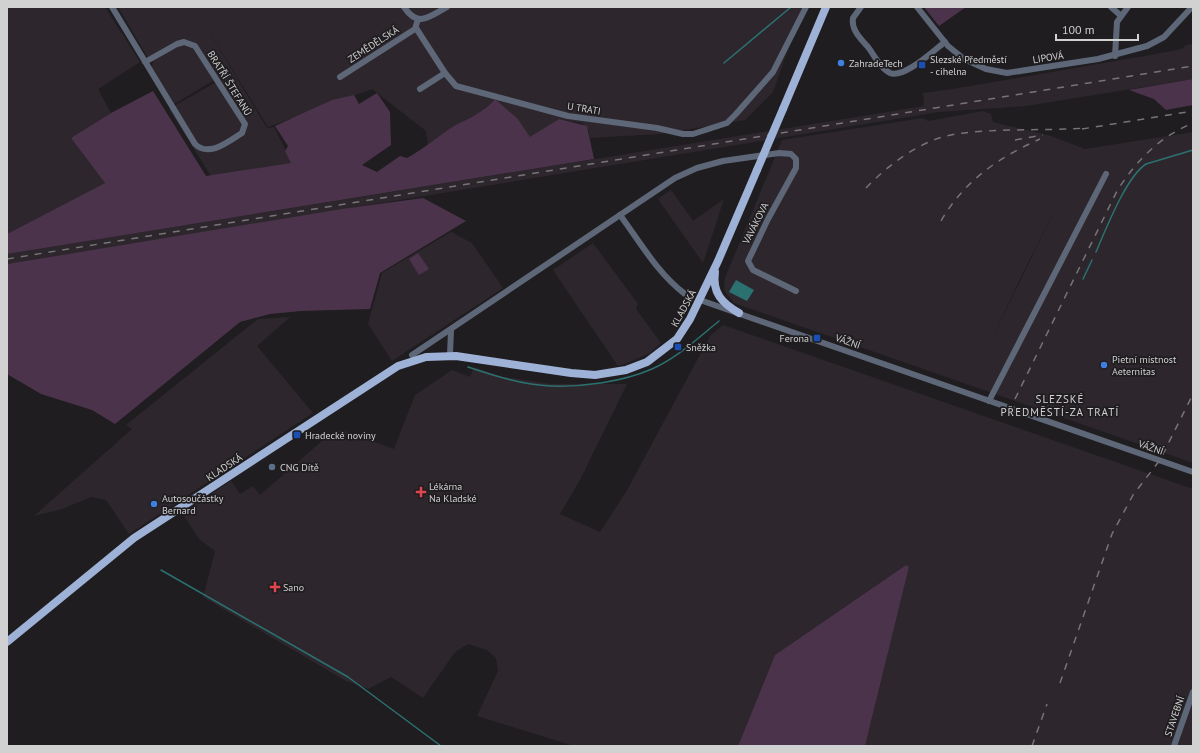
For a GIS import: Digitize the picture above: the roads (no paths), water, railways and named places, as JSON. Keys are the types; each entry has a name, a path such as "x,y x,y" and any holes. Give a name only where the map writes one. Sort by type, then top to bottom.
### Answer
{"main road":[{"name":"KLADSKÁ","path":"7,642 134,538 374,380 404,363 426,357 450,355 581,374 603,374 626,370 653,358 673,343 686,327 718,261 826,7"},
{"path":"718,261 714,282 718,295 724,303 739,313"}],"street":[{"name":"BRATŘÍ ŠTEFANŮ","path":"112,7 145,62 199,148 204,150 213,149 242,133 245,124 195,46 184,42 177,44 145,62"},
{"path":"404,7 410,16 418,19 428,18 447,7"},
{"name":"U TRATI","path":"445,73 456,86 568,116 657,128 686,135 727,123 773,72 806,7"},
{"path":"861,7 853,18 854,29 884,68 891,73 897,74 906,71 945,42"},
{"name":"LIPOVÁ","path":"917,7 945,42 958,54 974,64 1002,72 1027,71 1115,56 1148,46 1160,40 1192,7"},
{"path":"1111,7 1120,15"},
{"path":"1115,56 1116,22 1120,15 1128,7"},
{"path":"418,19 416,28 445,73 420,89"},
{"name":"ZEMĚDĚLSKÁ","path":"340,77 416,28"},
{"name":"VAVÁKOVA","path":"620,216 675,178 697,168 723,161 779,153 791,154 794,156 796,168 768,219 748,261 753,270 796,291"},
{"path":"989,401 1106,174"},
{"path":"412,355 620,216"},
{"name":"KLADSKÁ","path":"620,216 656,265 677,288 685,294"},
{"name":"VÁŽNÍ","path":"700,300 1193,472"},
{"path":"450,355 451,330"},
{"name":"STAVEBNÍ","path":"1174,746 1193,692"}],"water":[{"path":"736,280 754,290 747,301 729,292"}],"waterway":[{"path":"724,63 791,7"},
{"path":"1096,252 1117,204 1131,180 1139,171 1146,164 1193,150"},
{"path":"1083,279 1092,260"},
{"path":"468,367 509,380 530,384 576,386 602,383 640,374 652,369 687,347 719,321"},
{"path":"161,570 348,677 441,746"}],"railway":[{"path":"7,259 1193,66"},
{"path":"1082,129 1193,111"},
{"path":"1015,399 1117,191 1124,180 1149,151 1169,135 1193,123"},
{"path":"866,188 885,170 907,154 931,141 943,137 972,132 1086,128"},
{"path":"1015,140 1043,135"},
{"path":"941,221 960,194 983,172 1010,154 1040,139"},
{"path":"1060,683 1112,534 1133,495 1160,460 1193,394"},
{"path":"1032,746 1047,704"}],"place":[{"name":"ZahradeTech","path":"841,63"},
{"name":"Slezské Předměstí - cihelna","path":"922,65"},
{"name":"Ferona","path":"817,338"},
{"name":"Sněžka","path":"678,347"},
{"name":"Pietní místnost Aeternitas","path":"1104,365"},
{"name":"Hradecké noviny","path":"297,435"},
{"name":"CNG Dítě","path":"272,467"},
{"name":"Lékárna Na Kladské","path":"421,492"},
{"name":"Autosoučástky Bernard","path":"154,504"},
{"name":"Sano","path":"275,587"}],"district":[{"name":"SLEZSKÉ PŘEDMĚSTÍ-ZA TRATÍ","path":"1060,405"}]}
